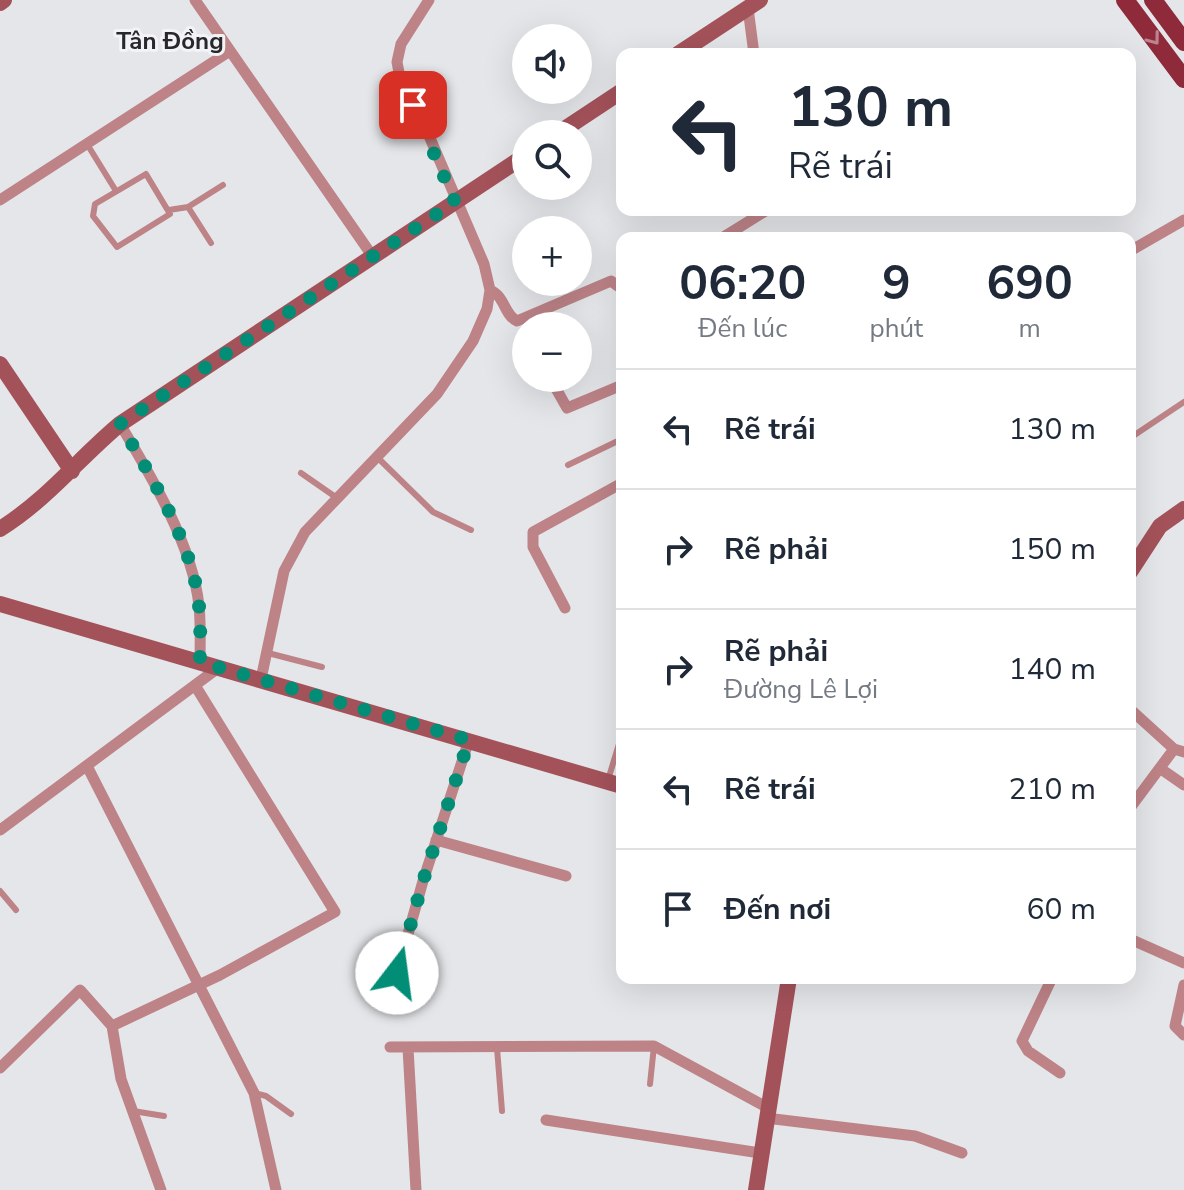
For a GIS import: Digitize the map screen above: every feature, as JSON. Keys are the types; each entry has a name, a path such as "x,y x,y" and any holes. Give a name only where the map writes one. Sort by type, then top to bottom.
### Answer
{"main road":[{"path":"1125,0 1184,79"},
{"path":"1153,0 1184,42"}],"street":[{"path":"195,0 373,257"},
{"path":"261,679 284,571 305,532 437,394 473,341 487,309 490,290 484,264 424,124 401,83 397,62 401,44 429,0"},
{"path":"687,48 754,4"},
{"path":"754,4 754,48"},
{"path":"0,200 230,51"},
{"path":"578,120 616,95"},
{"path":"0,529 53,491 90,449 120,424 512,164"},
{"path":"732,232 757,216"},
{"path":"1136,248 1184,220"},
{"path":"490,290 499,294 511,317 517,321 611,281 616,285"},
{"path":"0,364 72,471"},
{"path":"558,392 567,408 616,388"},
{"path":"120,424 153,479 176,529 199,605 200,662"},
{"path":"565,608 533,547 533,532 616,486"},
{"path":"1136,563 1160,526 1182,514"},
{"path":"0,604 615,784"},
{"path":"0,830 218,668"},
{"path":"112,1026 198,985 335,912 196,687"},
{"path":"1136,714 1179,751 1136,800"},
{"path":"397,973 469,740"},
{"path":"87,766 254,1093 276,1190"},
{"path":"1161,769 1184,785"},
{"path":"436,840 566,876"},
{"path":"1136,942 1184,963"},
{"path":"756,1190 788,984"},
{"path":"1049,984 1022,1041 1028,1051 1060,1073"},
{"path":"1184,985 1175,1026 1184,1035"},
{"path":"0,1068 80,990 112,1026 121,1079 161,1190"},
{"path":"390,1047 654,1046 767,1113 915,1136 962,1153"},
{"path":"408,1048 416,1190"},
{"path":"546,1120 760,1153"}],"lane":[{"path":"87,144 116,191"},
{"path":"146,174 169,210 168,218 117,247 93,216 95,204 116,191 146,174"},
{"path":"169,210 188,207 223,185"},
{"path":"188,207 211,243"},
{"path":"1136,434 1184,402"},
{"path":"568,465 616,442"},
{"path":"376,456 433,512 471,530"},
{"path":"301,473 337,498"},
{"path":"265,652 322,667"},
{"path":"0,891 16,910"},
{"path":"650,1084 654,1046"},
{"path":"497,1048 502,1111"},
{"path":"254,1093 266,1096 291,1114"},
{"path":"133,1111 164,1116"}],"district":[{"name":"Tân Đồng","path":"170,41"}],"route":[{"path":"397,973 469,740 200,662 199,605 176,529 153,479 120,424 455,202 424,124 413,105"}]}
